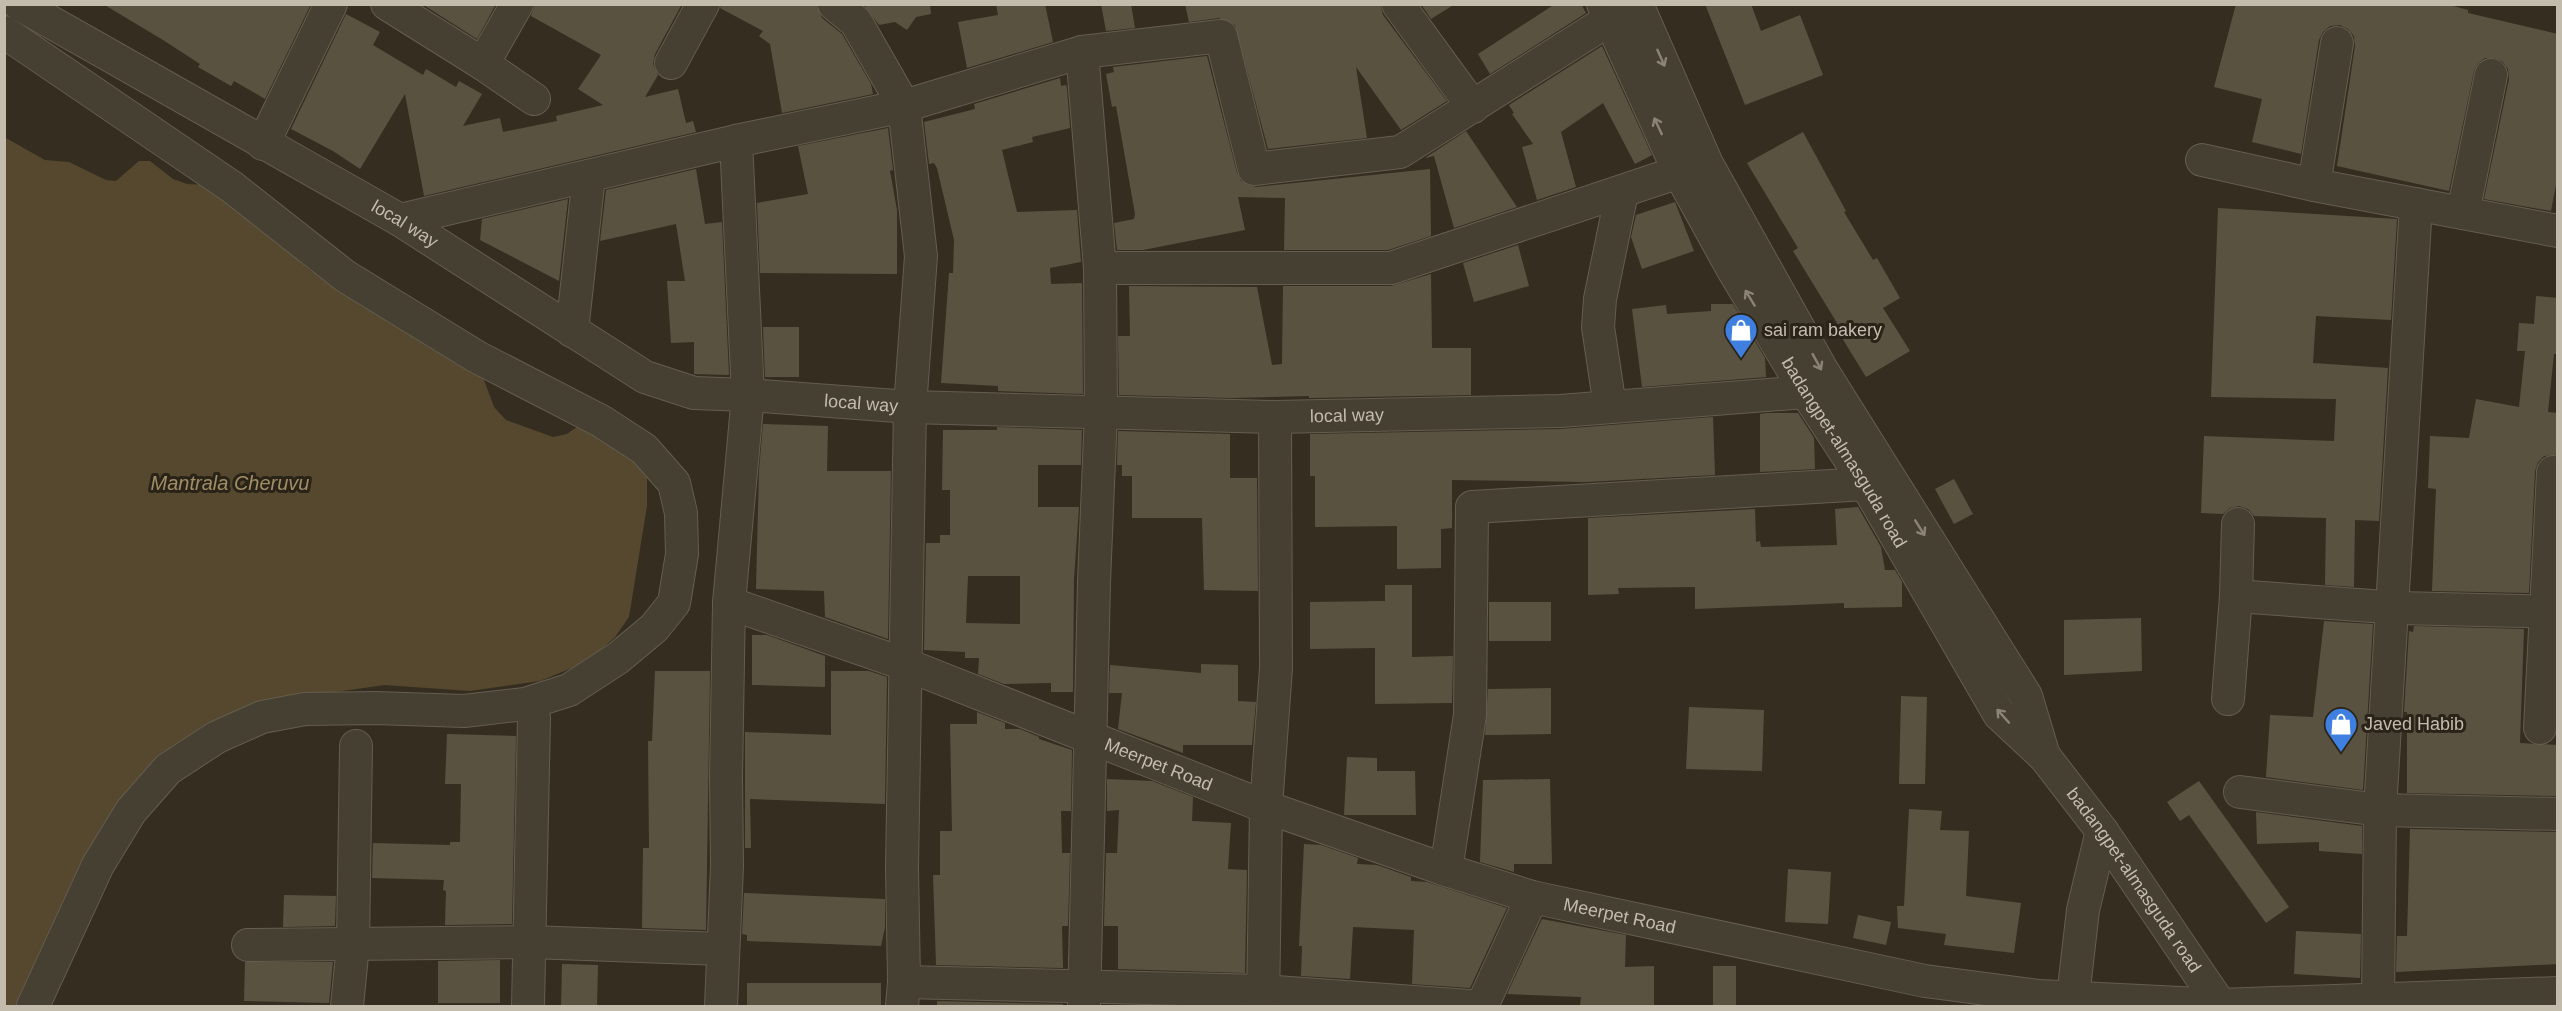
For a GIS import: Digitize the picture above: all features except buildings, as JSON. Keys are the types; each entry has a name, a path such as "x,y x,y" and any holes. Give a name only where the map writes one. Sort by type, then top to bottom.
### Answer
{"street":[{"name":"local way","path":"20,4 400,220 645,377 694,393 748,394 910,407 1275,417 1560,411 1806,392"},
{"path":"264,144 331,4"},
{"path":"387,4 534,99"},
{"path":"483,64 517,4"},
{"path":"671,63 703,4"},
{"path":"834,4 856,22 903,106 921,256 910,407 902,867 903,994 1263,999 1469,1006"},
{"path":"1398,4 1473,107"},
{"name":"badangpet-almasguda road","path":"1637,4 1707,164 1822,370 2026,696 2045,757"},
{"path":"400,220 736,141 903,106 1082,52 1221,36 1254,169 1400,152 1473,107 1606,12"},
{"name":"badangpet-almasguda road","path":"1606,12 1679,172 1732,268 1806,392 1866,484 1999,714 2045,757 2102,831 2221,1006"},
{"path":"4,32 232,187 345,276 477,357 601,421 644,449 674,483 681,513 682,554 674,603 654,628 618,658 569,690 525,704 464,711 376,708 305,709 262,717 217,737 168,769 131,811 98,865 33,1006"},
{"path":"2314,185 2337,43"},
{"path":"1082,52 1100,268 1101,412 1085,997"},
{"path":"2463,213 2491,75"},
{"path":"721,1006 727,866 729,603 748,394 736,141"},
{"path":"2202,160 2314,185 2558,231"},
{"path":"1100,268 1391,268 1679,172"},
{"path":"572,331 589,176"},
{"path":"1610,406 1598,327 1600,299 1622,192"},
{"path":"2378,1000 2380,810 2416,204"},
{"path":"1263,999 1266,807 1276,668 1275,417"},
{"path":"2540,728 2552,612 2553,472"},
{"path":"1446,870 1470,715 1472,507 1866,484"},
{"path":"2228,699 2236,596 2238,524"},
{"path":"2236,596 2391,608 2552,612"},
{"name":"Meerpet Road","path":"729,603 907,665 1266,807 1446,870 1532,897 1925,994 2039,1001 2073,997 2221,1006 2558,993"},
{"path":"528,1006 534,718"},
{"path":"346,1006 353,945 356,746"},
{"path":"2240,792 2380,810 2558,814"},
{"path":"2073,997 2083,910 2102,831"},
{"path":"1482,1006 1532,897"},
{"path":"248,945 530,942 723,949"}],"water":[{"name":"Mantrala Cheruvu","path":"4,137 45,160 69,162 106,180 116,181 139,161 150,161 173,179 187,184 208,185 294,247 299,261 312,272 345,281 481,372 494,407 506,420 553,437 567,434 581,424 593,424 647,473 647,506 629,617 615,637 589,661 540,681 470,691 385,685 321,694 129,804 98,833 89,862 22,1006 4,1006"}],"place":[{"name":"sai ram bakery","path":"1741,359"},
{"name":"Javed Habib","path":"2341,753"}]}
